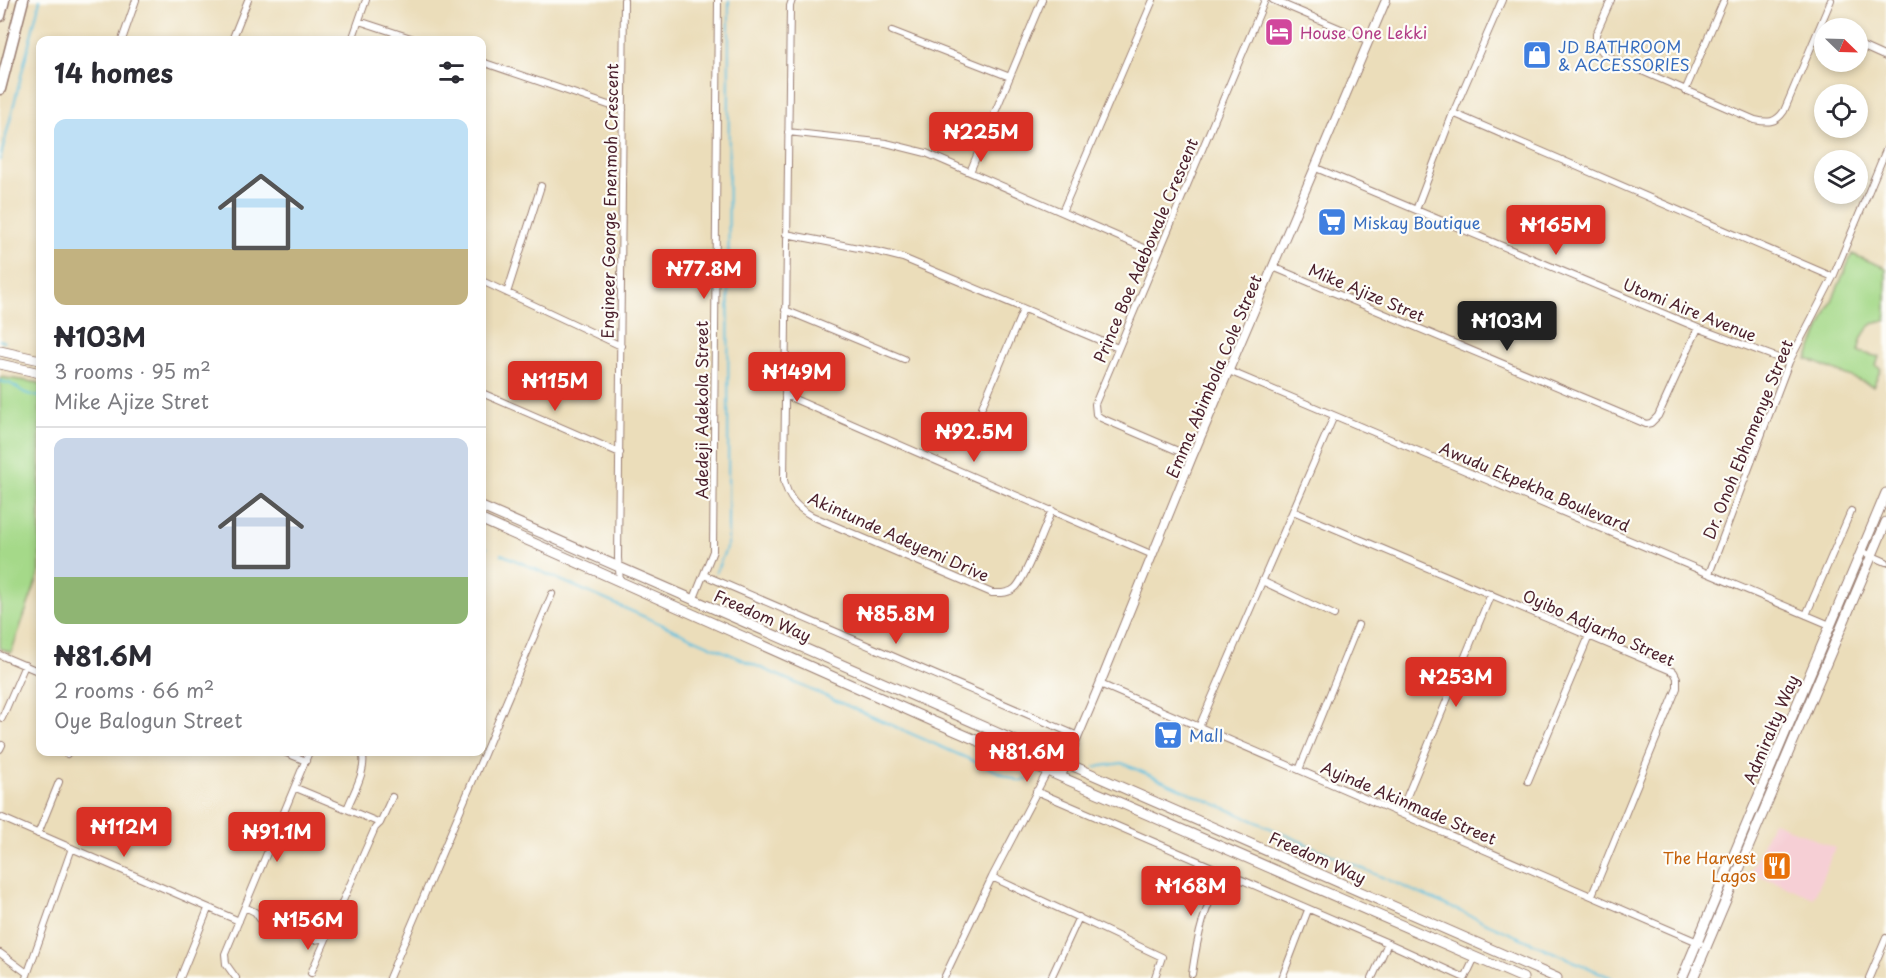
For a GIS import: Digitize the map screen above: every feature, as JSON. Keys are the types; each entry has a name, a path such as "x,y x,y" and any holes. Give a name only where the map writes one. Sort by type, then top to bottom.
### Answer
{"highway":[{"path":"0,16 4,0"},
{"path":"0,89 23,0"}],"main road":[{"path":"0,351 36,359"},
{"path":"0,364 36,372"},
{"name":"Admiralty Way","path":"1693,978 1702,943 1830,625 1886,493"},
{"name":"Freedom Way","path":"486,509 1557,978"},
{"name":"Freedom Way","path":"486,522 1523,978"},
{"name":"Admiralty Way","path":"1682,978 1702,943 1886,522"}],"street":[{"path":"123,36 136,0"},
{"path":"234,36 248,0"},
{"path":"353,36 366,0"},
{"name":"Engineer George Enenmoh Crescent","path":"620,581 618,567 624,0"},
{"name":"Adedeji Adekola Street","path":"693,601 713,551 714,529 718,0"},
{"name":"Akintunde Adeyemi Drive","path":"792,0 790,6 786,234 784,480 792,502 812,516 992,592 1000,593 1012,591 1021,581 1052,510"},
{"path":"970,172 1042,0"},
{"path":"1062,212 1153,0"},
{"name":"Prince Boe Adebowale Crescent","path":"1192,458 1101,418 1096,414 1095,404 1265,0"},
{"path":"1273,0 1369,41"},
{"name":"Emma Abimbola Cole Street","path":"1067,763 1192,458 1386,0"},
{"path":"1416,210 1453,113 1502,0"},
{"path":"1611,0 1596,34 1596,44 1605,55 1755,120 1771,122 1779,118 1814,46"},
{"path":"1685,91 1724,0"},
{"path":"1825,18 1831,0"},
{"path":"359,21 405,36"},
{"path":"892,31 1010,77"},
{"path":"1868,49 1886,57"},
{"path":"486,63 623,110"},
{"path":"1453,113 1833,277"},
{"path":"788,132 905,146 1158,254"},
{"name":"Dr. Onoh Ebhomenye Street","path":"1709,574 1789,362 1833,277 1886,150"},
{"name":"Utomi Aire Avenue","path":"1316,168 1698,328 1789,362"},
{"path":"507,293 541,186"},
{"path":"786,234 903,258 1118,348"},
{"name":"Mike Ajize Stret","path":"1273,267 1646,424 1651,423 1658,416 1698,328"},
{"path":"486,283 621,345"},
{"path":"786,310 904,359"},
{"path":"982,407 1023,310"},
{"name":"Awudu Ekpekha Boulevard","path":"1229,371 1830,625"},
{"path":"486,395 620,453"},
{"path":"785,395 1153,555"},
{"path":"1200,727 1334,417"},
{"name":"Oyibo Adjarho Street","path":"1293,511 1674,672 1677,688 1592,895"},
{"path":"1806,615 1851,511"},
{"path":"1861,551 1886,562"},
{"path":"704,576 1078,736"},
{"path":"1262,581 1334,615"},
{"path":"486,749 552,594"},
{"path":"1400,813 1491,594"},
{"path":"1299,770 1358,625"},
{"path":"1528,781 1589,636"},
{"path":"0,655 36,670"},
{"path":"2,718 25,665"},
{"name":"Ayinde Akinmade Street","path":"1100,684 1702,943"},
{"path":"294,756 306,761"},
{"path":"236,978 226,964 225,954 308,756"},
{"path":"347,809 362,768 364,756"},
{"path":"389,978 483,756"},
{"path":"1061,776 1067,763"},
{"path":"944,978 992,877 1048,770"},
{"path":"39,834 59,782"},
{"path":"296,788 380,824"},
{"path":"1036,792 1465,978 1474,957"},
{"path":"311,973 375,828 380,824 392,797"},
{"path":"0,817 239,921"},
{"path":"0,953 26,976 72,848"},
{"path":"1192,974 1204,916 1212,896 1226,873"},
{"path":"992,877 1162,957 1155,976"},
{"path":"245,906 255,912 260,919 315,940 326,938"},
{"path":"180,978 208,909"},
{"path":"1282,978 1308,910"},
{"path":"1051,978 1079,917"},
{"path":"1869,978 1886,938"},
{"path":"1372,978 1388,943"}],"shaded area":[{"path":"1772,821 1835,848 1814,898 1751,872"}],"green space":[{"path":"1852,254 1886,268 1886,321 1875,323 1866,330 1859,352 1879,357 1876,366 1881,369 1873,386 1807,359"},
{"path":"0,377 36,382 36,582 11,653 0,648"}],"waterway":[{"path":"0,160 40,0"},
{"path":"716,572 728,544 729,0"},
{"path":"0,340 4,342"},
{"path":"0,381 36,396"},
{"path":"501,554 1019,781 1032,778"},
{"path":"1095,767 1122,763 1612,978"}],"place":[{"name":"House One Lekki","path":"1279,32"},
{"name":"JD BATHROOM & ACCESSORIES","path":"1537,55"},
{"name":"Miskay Boutique","path":"1332,222"},
{"name":"Mall","path":"1168,735"},
{"name":"The Harvest Lagos","path":"1777,866"}]}
